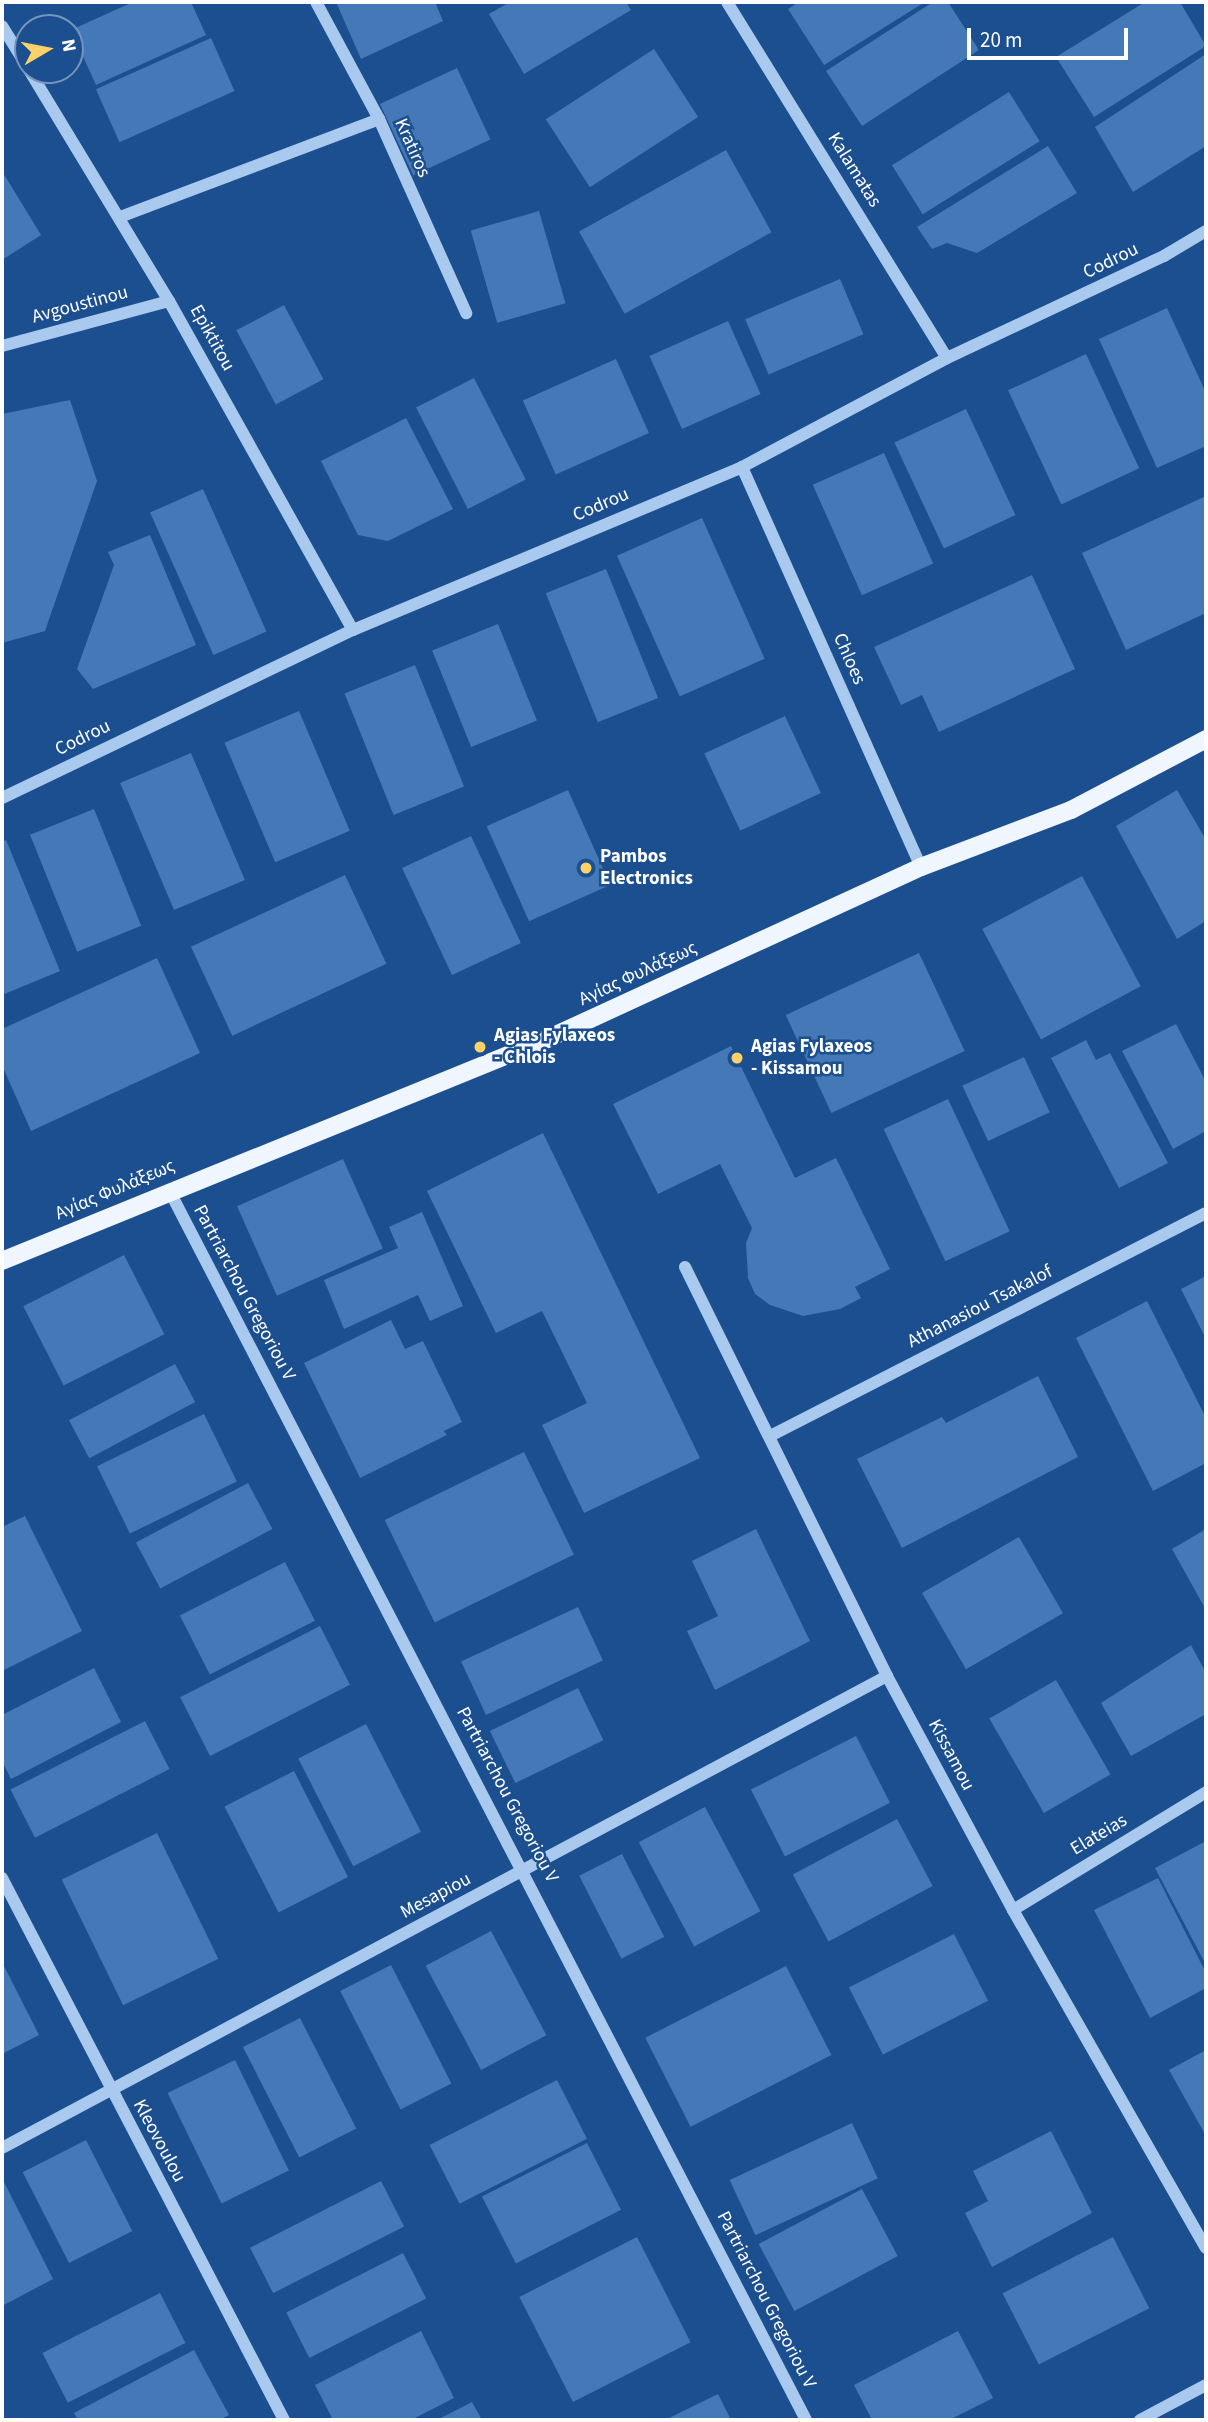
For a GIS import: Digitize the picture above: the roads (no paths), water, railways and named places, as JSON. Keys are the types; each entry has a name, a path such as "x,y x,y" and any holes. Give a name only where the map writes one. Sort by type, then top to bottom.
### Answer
{"main road":[{"name":"Αγίας Φυλάξεως","path":"2,1261 169,1190 547,1039 921,867 1071,810 1206,738"}],"street":[{"name":"Kratiros","path":"316,2 379,119 466,313"},
{"name":"Kalamatas","path":"727,2 947,358"},
{"name":"Epiktitou","path":"2,26 14,45"},
{"name":"Epiktitou","path":"38,84 169,301 353,630"},
{"path":"120,217 379,119"},
{"name":"Codrou","path":"2,798 353,630 742,467 947,358 1164,256 1206,231"},
{"name":"Avgoustinou","path":"2,346 169,301"},
{"name":"Chloes","path":"742,467 921,867"},
{"name":"Partriarchou Gregoriou V","path":"169,1190 806,2420"},
{"name":"Athanasiou Tsakalof","path":"772,1435 1206,1213"},
{"name":"Kissamou","path":"685,1267 772,1435 887,1676 1013,1910 1206,2248"},
{"name":"Mesapiou","path":"2,2148 887,1676"},
{"name":"Elateias","path":"1013,1910 1206,1792"},
{"name":"Kleovoulou","path":"2,1878 284,2420"},
{"path":"1140,2420 1206,2385"}],"place":[{"name":"Pambos Electronics","path":"586,868"},
{"name":"Agias Fylaxeos - Chlois","path":"480,1047"},
{"name":"Agias Fylaxeos - Kissamou","path":"737,1058"}]}
